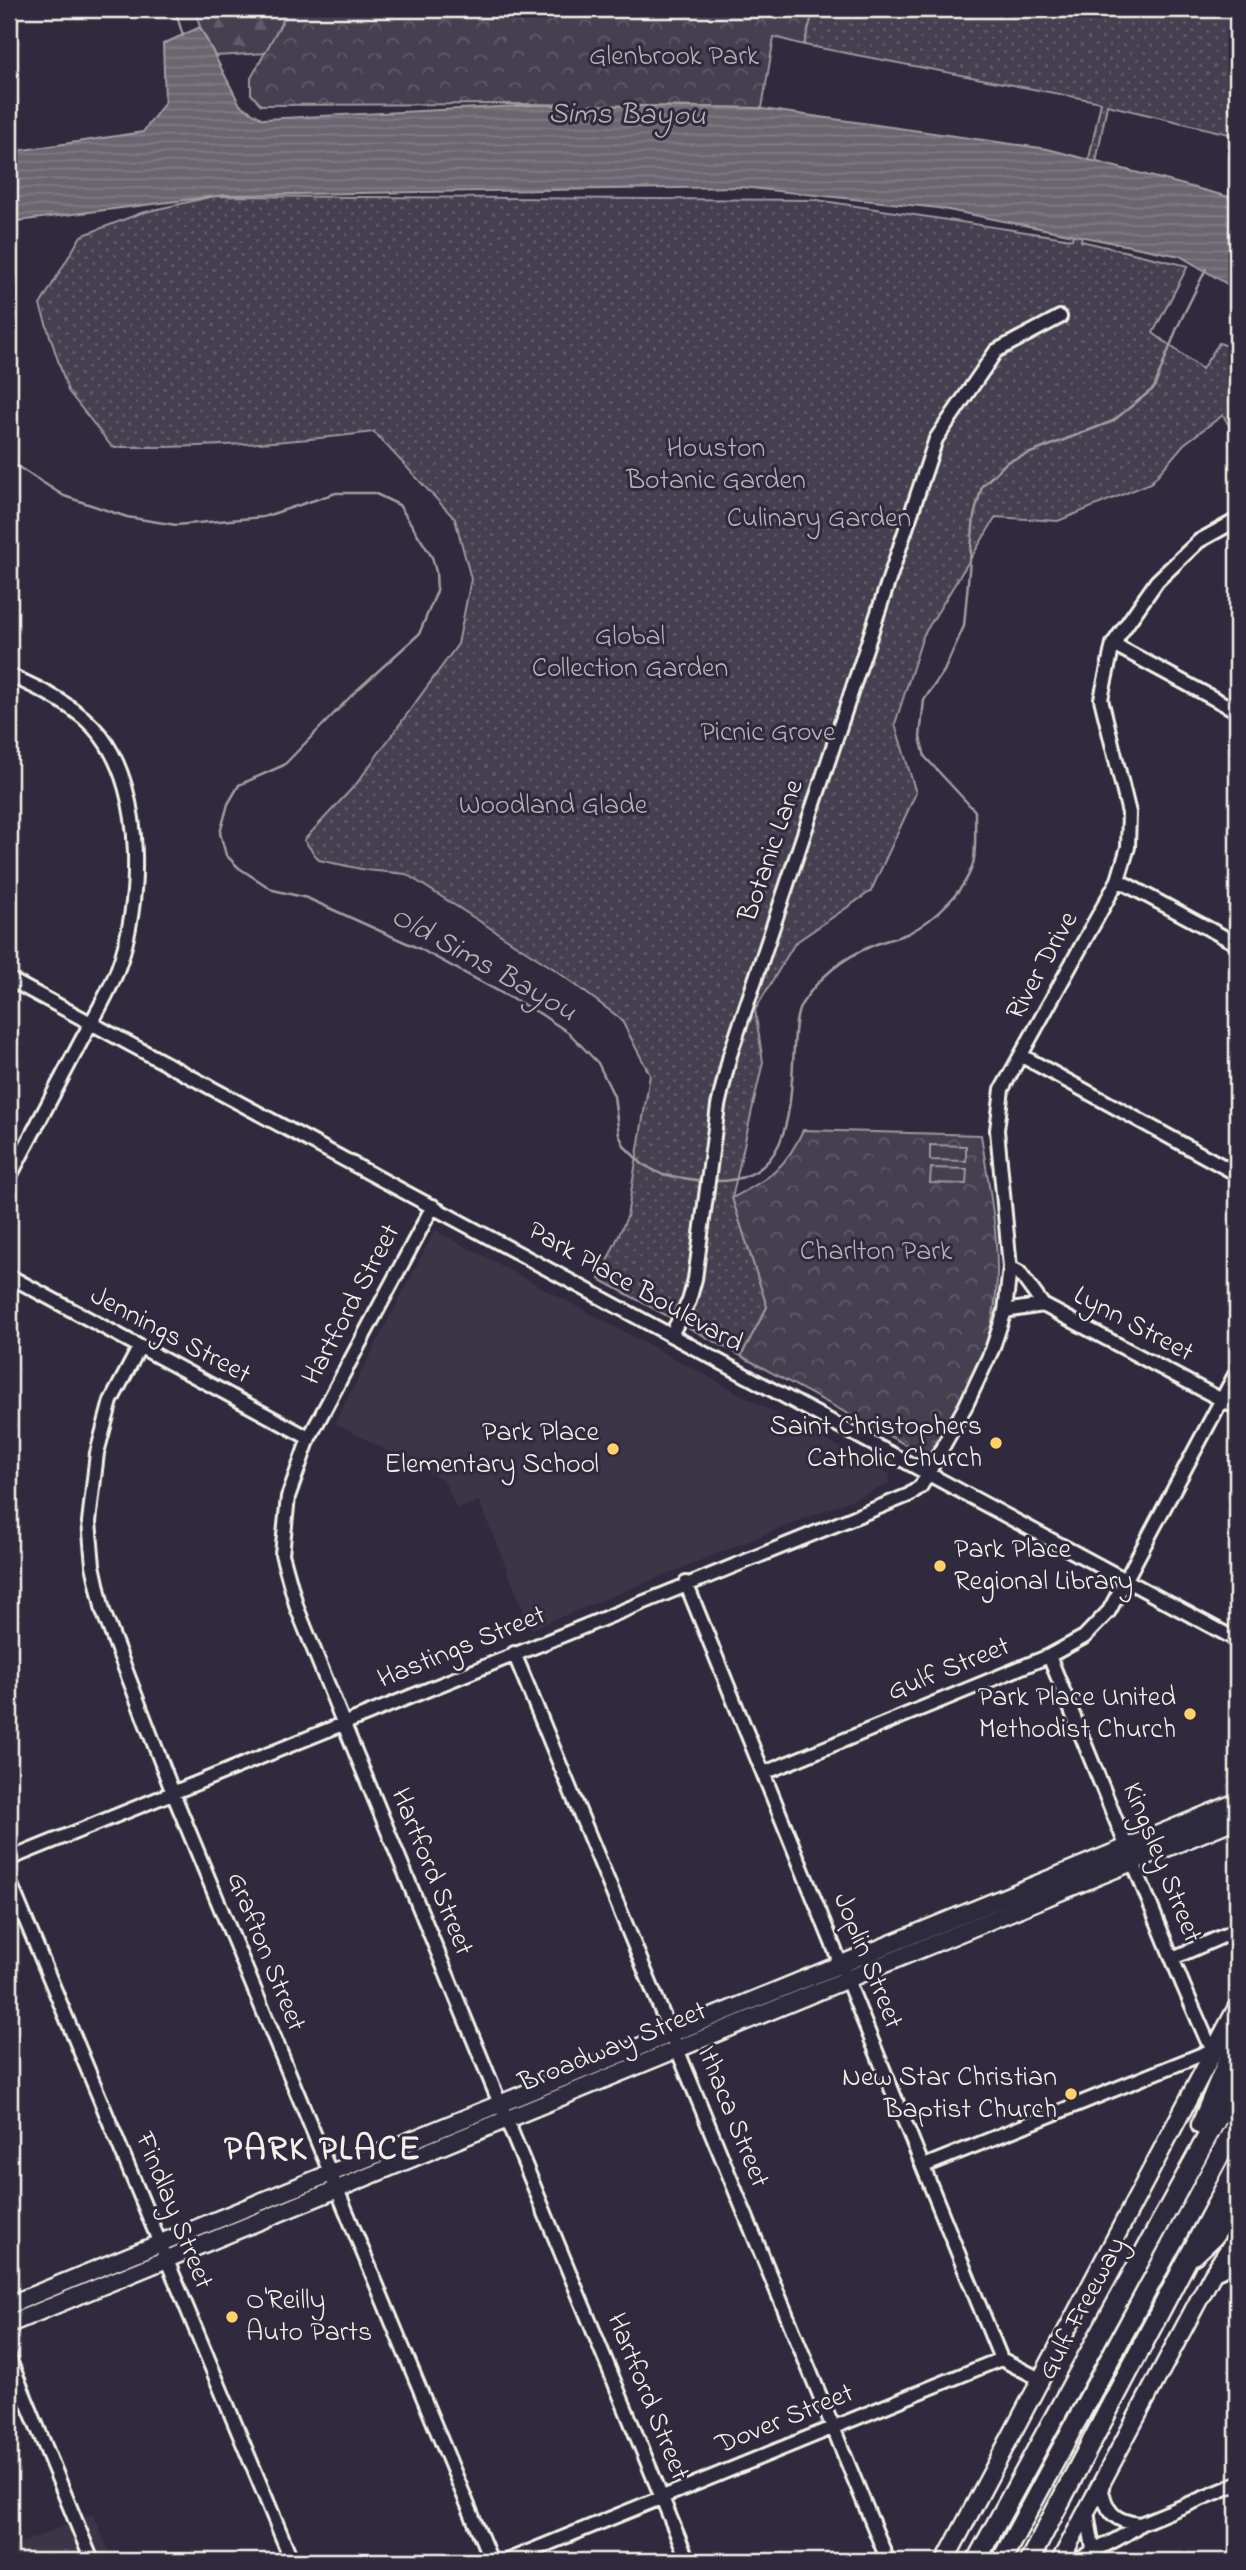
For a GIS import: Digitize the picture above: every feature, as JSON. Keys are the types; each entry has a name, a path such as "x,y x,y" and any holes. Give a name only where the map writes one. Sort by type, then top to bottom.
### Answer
{"highway":[{"path":"1188,2170 1197,2135 1237,2038"},
{"name":"Gulf Freeway","path":"976,2561 1237,2082"},
{"name":"Gulf Freeway","path":"1001,2561 1237,2123"},
{"path":"1028,2561 1237,2165"},
{"path":"1184,2264 1213,2237 1237,2202"}],"main road":[{"name":"Broadway Street","path":"9,2324 163,2252 332,2181 504,2113 679,2050 847,1979 1025,1898 1127,1847 1237,1802"},
{"name":"Broadway Street","path":"504,2113 672,2033 841,1963 1133,1863 1237,1819"},
{"path":"945,2561 1237,2007"},
{"path":"1060,2561 1212,2275 1237,2236"},
{"name":"Broadway Street","path":"9,2305 163,2252"}],"street":[{"name":"Botanic Lane","path":"671,1335 689,1301 697,1262 718,1106 734,1043 936,439 996,351 1060,317"},
{"name":"River Drive","path":"927,1475 972,1393 992,1350 1005,1311 1010,1267 997,1130 1002,1089 1118,880 1128,847 1129,813 1101,699 1113,644 1141,601 1167,571 1199,541 1237,520"},
{"path":"1113,644 1237,711"},
{"path":"9,675 36,687 74,711 100,735 125,787 134,832 133,890 117,971 9,1178"},
{"path":"1118,880 1237,944"},
{"name":"Park Place Boulevard","path":"9,979 1237,1640"},
{"path":"1022,1056 1237,1174"},
{"name":"Hartford Street","path":"433,1206 309,1438 288,1497 282,1555 297,1608 343,1722 688,2561"},
{"name":"Lynn Street","path":"1010,1267 1019,1272 1043,1305 1237,1409"},
{"name":"Jennings Street","path":"9,1276 309,1438"},
{"name":"Lynn Street","path":"1005,1311 1043,1305"},
{"name":"Grafton Street","path":"139,1348 111,1401 97,1453 89,1522 93,1565 103,1611 173,1793 491,2561"},
{"name":"Gulf Street","path":"764,1773 1049,1656 1077,1641 1098,1624 1127,1580 1237,1371"},
{"name":"Hastings Street","path":"9,1859 909,1495 921,1486 927,1475"},
{"name":"Joplin Street","path":"686,1583 925,2166 1001,2359"},
{"name":"Ithaca Street","path":"514,1653 888,2561"},
{"name":"Kingsley Street","path":"1049,1656 1207,2040 1215,2049"},
{"name":"Findlay Street","path":"9,1880 292,2561"},
{"path":"1173,1958 1237,1930"},
{"path":"925,2166 1215,2049"},
{"path":"1173,2067 1191,2068 1201,2075"},
{"path":"1212,2275 1237,2264"},
{"path":"9,2358 92,2561"},
{"path":"1001,2359 1042,2380"},
{"name":"Dover Street","path":"506,2561 1001,2359"},
{"path":"1077,2561 1094,2556 1140,2524 1237,2484"},
{"path":"1101,2485 1112,2515 1125,2523 1140,2524"},
{"path":"1087,2512 1094,2556"}],"shaded area":[{"name":"Park Place Elementary School","path":"435,1230 891,1475 888,1485 531,1629 479,1501 457,1509 444,1481 335,1423"},
{"path":"93,2514 113,2561 9,2561 9,2548"}],"green space":[{"path":"195,9 432,9 322,50 215,56 200,27"},
{"name":"Glenbrook Park","path":"289,9 814,9 804,45 774,37 762,108 531,104 261,105 251,94 251,78"},
{"name":"Houston Botanic Garden","path":"814,9 1237,9 1237,136 1107,105 1081,241 1188,266 1153,333 1202,369 1219,343 1237,349 1237,439 1223,415 1184,444 1151,483 1058,521 996,517 923,636 895,724 916,793 871,891 795,943 755,1010 763,1062 732,1198 767,1307 741,1356 599,1279 627,1217 650,1075 621,1019 554,969 406,874 366,870 319,860 304,840 357,783 458,644 471,579 455,519 374,432 243,444 112,447 68,391 40,305 81,236 141,213 214,196 817,200 1072,239 1101,102 804,45"},
{"name":"Charlton Park","path":"803,1130 981,1135 996,1248 993,1316 989,1335 975,1371 928,1457 741,1356 767,1307 732,1198 775,1171 790,1154"},
{"path":"930,1145 966,1146 966,1161 930,1160"},
{"path":"931,1168 967,1169 966,1184 930,1183"}],"water":[{"name":"Sims Bayou","path":"200,27 240,105 263,119 538,105 756,108 1048,149 1237,199 1237,290 1180,256 938,208 741,187 225,195 9,222 9,152 143,132 165,102 163,44"}],"waterway":[{"path":"175,9 183,36"},
{"name":"Old Sims Bayou","path":"714,1181 740,1178 759,1169 773,1155 788,1115 798,1014 801,1005 815,986 852,956 878,943 909,933 929,920 958,892 971,870 975,853 975,811 925,757 920,737 924,700 944,671 964,626 974,516 982,486 1007,462 1113,421 1154,388 1177,328 1206,269"},
{"name":"Old Sims Bayou","path":"9,461 64,496 127,517 176,525 263,517 336,493 374,493 399,505 432,557 436,572 437,591 419,634 355,692 284,765 239,785 228,804 220,833 226,855 239,868 273,890 307,898 420,949 539,1013 569,1033 598,1063 614,1096 619,1135 625,1147 642,1164 663,1175 703,1181"}],"place":[{"name":"Saint Christophers Catholic Church","path":"996,1443"},
{"name":"Park Place Elementary School","path":"613,1449"},
{"name":"Park Place Regional Library","path":"940,1566"},
{"name":"Park Place United Methodist Church","path":"1190,1714"},
{"name":"New Star Christian Baptist Church","path":"1071,2094"},
{"name":"O'Reilly Auto Parts","path":"232,2317"}],"district":[{"name":"PARK PLACE","path":"323,2150"}],"park label":[{"name":"Culinary Garden","path":"819,519"},
{"name":"Global Collection Garden","path":"630,653"},
{"name":"Picnic Grove","path":"768,733"},
{"name":"Woodland Glade","path":"553,806"}]}
